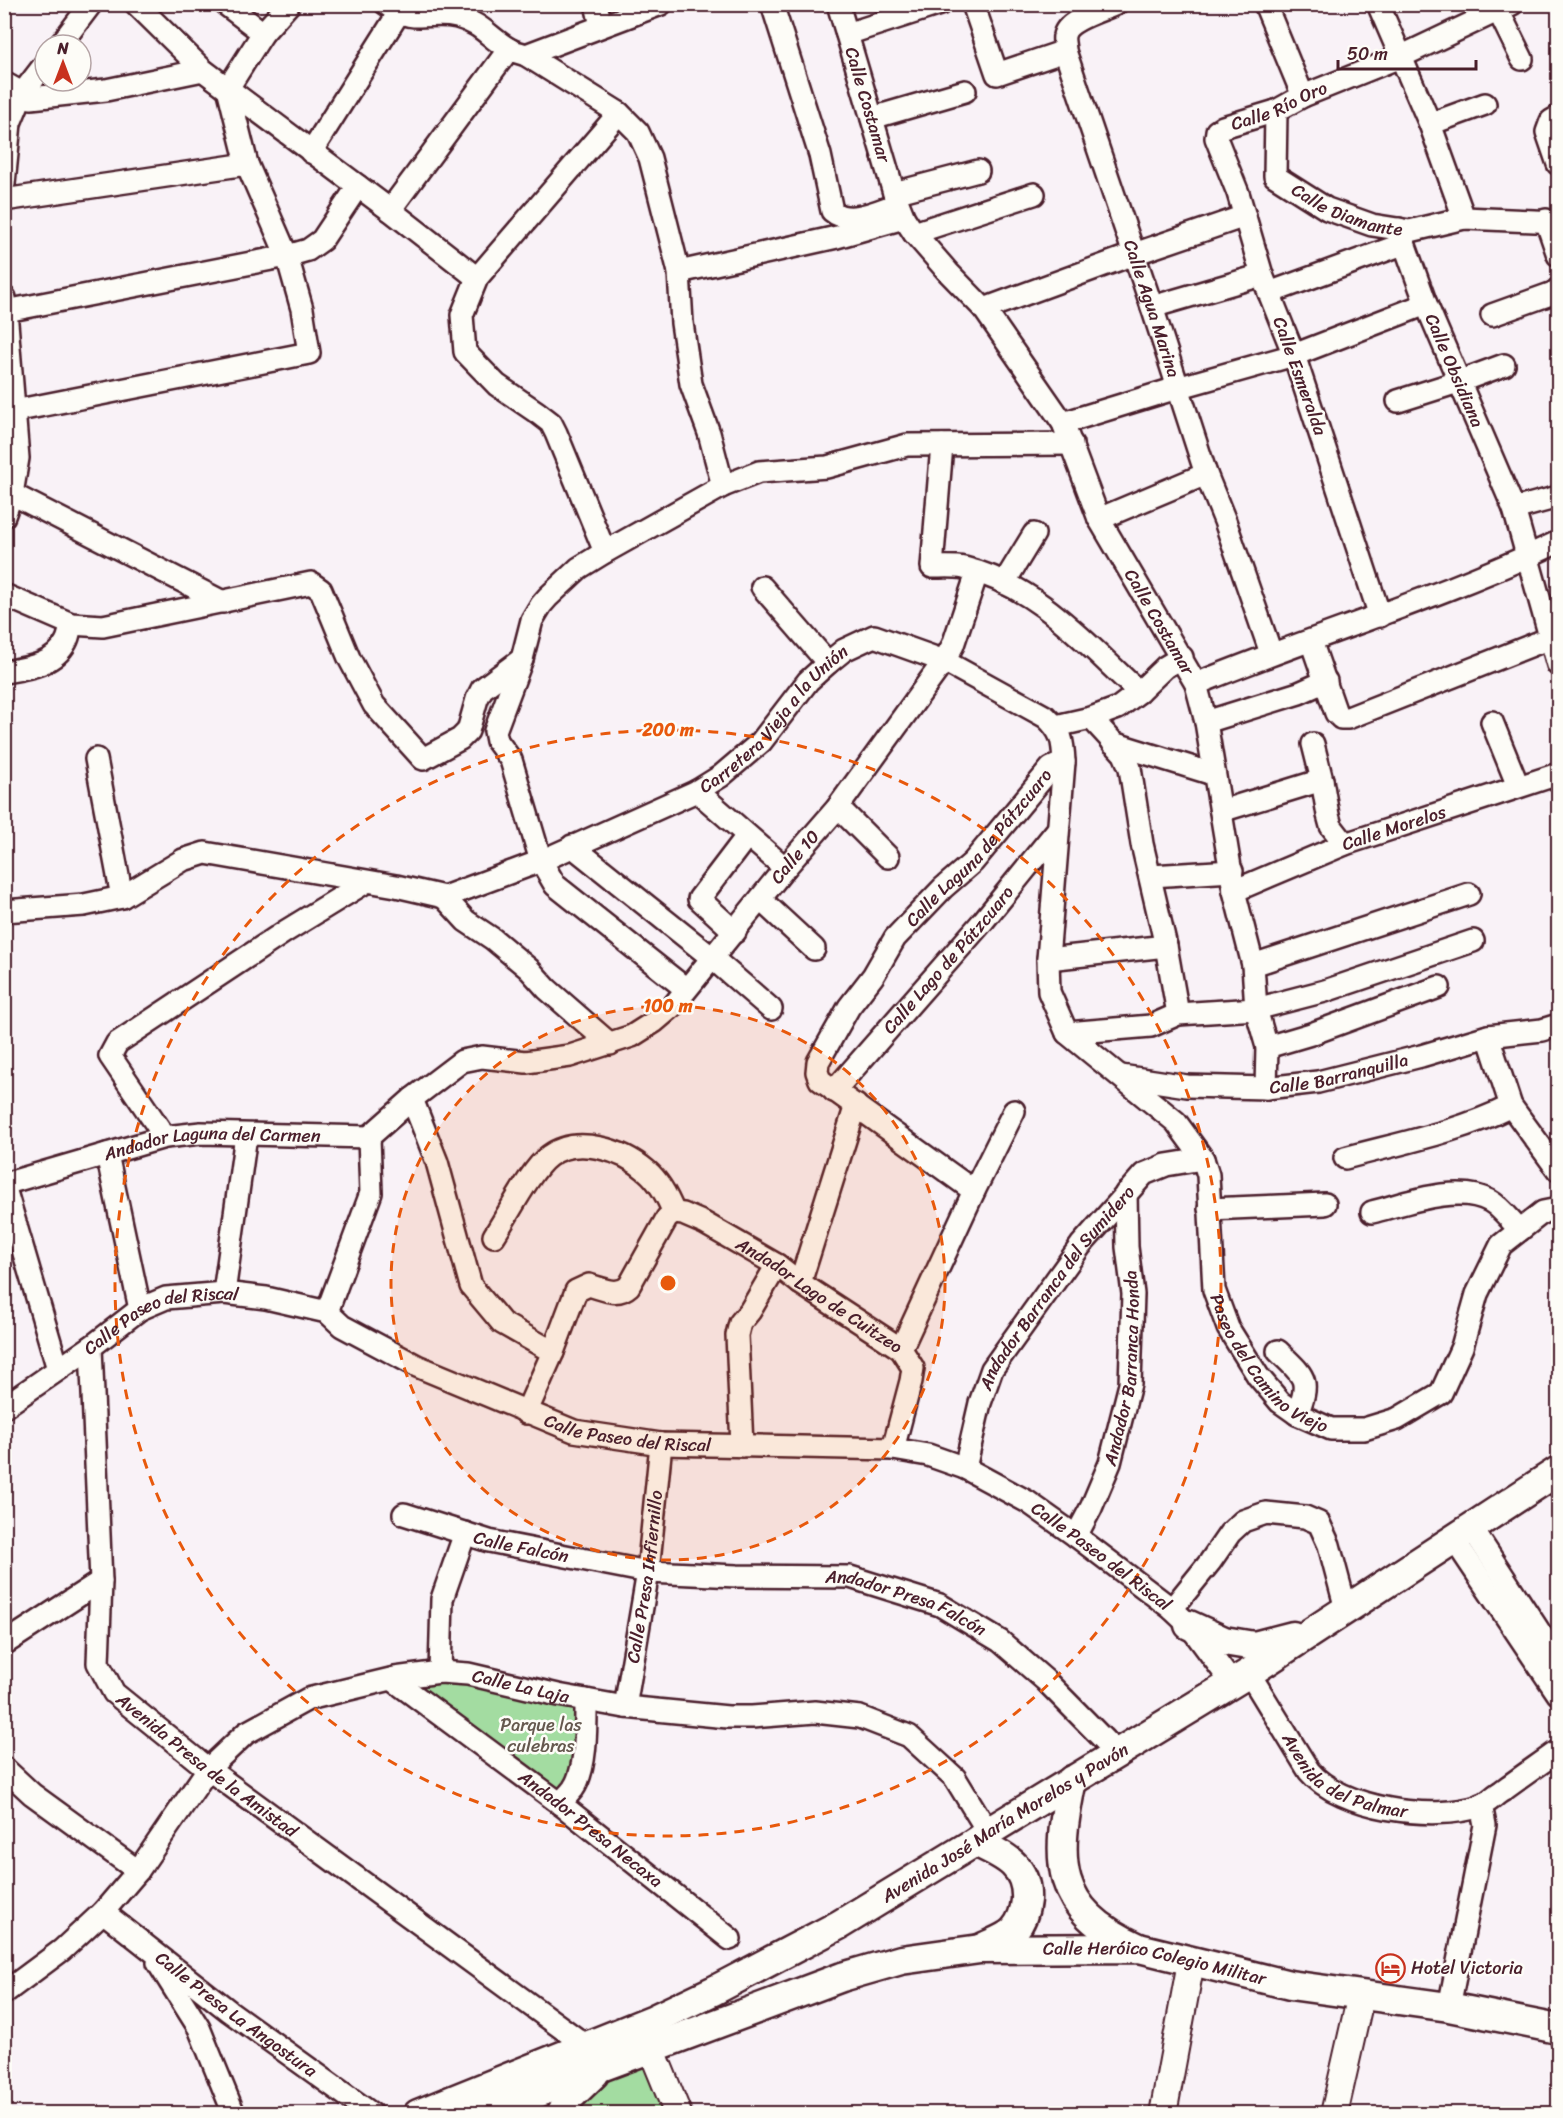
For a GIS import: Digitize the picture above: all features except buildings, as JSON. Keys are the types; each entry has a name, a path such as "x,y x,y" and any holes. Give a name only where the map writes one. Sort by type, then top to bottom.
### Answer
{"main road":[{"name":"Avenida José María Morelos y Pavón","path":"443,2109 593,2056 654,2019 839,1925 1313,1632 1346,1608 1558,1471"},
{"path":"1181,1617 1224,1641 1254,1646 1313,1632"},
{"path":"1072,1780 1063,1823 1064,1875 1073,1896 1093,1920 1115,1937 1140,1948"},
{"path":"980,1949 1013,1931 1025,1912 1026,1890 1020,1870 982,1837"},
{"name":"Calle Heróico Colegio Militar","path":"593,2056 651,2048 842,1977 901,1960 980,1949 1140,1948 1290,1985 1449,2007 1558,2029"},
{"path":"487,2114 593,2056"},
{"path":"561,2114 593,2056"}],"street":[{"path":"136,4 203,70 477,278"},
{"path":"225,4 263,33"},
{"path":"14,411 309,353 302,309 287,256 247,164 228,88 263,33 289,4"},
{"path":"596,4 601,26"},
{"path":"390,210 518,52 661,4"},
{"path":"772,4 820,155 832,211 838,227"},
{"name":"Calle Costamar","path":"838,4 902,212 948,272 984,309 1063,423 1099,519 1196,684 1206,722 1233,881 1253,964 1256,1009 1268,1047 1266,1088"},
{"path":"847,34 940,4"},
{"path":"973,4 997,74 1065,51 1063,38 1071,24 1116,4"},
{"path":"1265,4 1303,96"},
{"path":"1378,4 1430,124 1464,218"},
{"path":"69,33 91,5"},
{"path":"1502,7 1522,59"},
{"name":"Calle Río Oro","path":"1216,138 1217,131 1223,127 1276,111 1303,96 1400,57 1502,7"},
{"path":"311,152 392,9 416,17 455,16 480,25 518,52 619,113 638,132 650,158 679,272 682,323 691,384 709,434 723,486"},
{"name":"Calle Agua Marina","path":"1065,51 1206,474 1271,653"},
{"path":"13,88 31,98 106,90 203,70"},
{"path":"5,170 13,88 33,73"},
{"path":"872,118 965,91"},
{"path":"1430,124 1485,104"},
{"name":"Calle Diamante","path":"1276,111 1275,176 1327,209 1401,237"},
{"path":"605,552 550,423 497,385 465,352 462,315 477,278 619,113"},
{"path":"1553,124 1558,164"},
{"name":"Calle Esmeralda","path":"1216,138 1238,193 1265,284 1294,355 1380,616"},
{"path":"4,200 247,164"},
{"path":"902,212 978,171"},
{"path":"4,516 12,494 11,459 14,411 5,304 287,256 308,250 322,240 358,186"},
{"path":"679,272 838,227 854,217 1034,194"},
{"path":"984,309 1245,216"},
{"name":"Calle Diamante","path":"1152,307 1265,284 1401,237 1410,231 1464,218 1552,221"},
{"path":"1552,221 1558,255"},
{"name":"Calle Obsidiana","path":"1401,237 1458,382 1514,509"},
{"path":"1492,315 1556,292 1558,289"},
{"path":"1063,423 1294,355 1426,304"},
{"path":"1398,401 1504,365"},
{"path":"686,989 555,885 541,861 511,760 497,741 495,731 522,659 532,621 541,605 579,568 605,552 723,486 759,472 813,469 907,445 1072,444"},
{"path":"942,445 932,567 962,568 1004,583 1028,596 1055,614 1088,641 1140,692"},
{"path":"1099,519 1206,474"},
{"path":"12,494 223,602"},
{"path":"1558,497 1514,509 1558,665"},
{"path":"1004,583 1034,534"},
{"path":"1196,684 1271,653 1380,616 1558,542"},
{"name":"Calle 10","path":"610,1044 632,1036 654,1022 674,1005 711,957 735,932 785,868 838,807 944,662 953,645 978,573"},
{"path":"4,595 71,624 103,626 311,583 321,590 349,658 374,705 423,759 460,739 468,731 482,689 522,659"},
{"path":"762,586 828,663"},
{"path":"4,672 29,668 52,659 67,642 71,624"},
{"name":"Carretera Vieja a la Unión","path":"444,897 541,861 697,791 721,776 761,742 808,681 828,663 844,651 874,636 944,662 1046,717 1056,726"},
{"path":"1311,641 1335,713 1341,718 1348,718 1550,638"},
{"path":"1182,657 1165,667 1140,692 1118,708 1091,718 1056,726 1063,743 1064,762 1048,959 1049,992 1067,1033 1176,1122 1203,1159"},
{"path":"1206,722 1299,693 1326,681"},
{"path":"1091,718 1124,754 1130,768 1139,824 1166,946 1178,1014"},
{"path":"1492,722 1518,786"},
{"path":"1113,743 1214,774"},
{"path":"1313,744 1331,826 1345,844"},
{"path":"96,759 122,897"},
{"name":"Calle Laguna de Pátzcuaro","path":"834,1091 820,1080 817,1072 818,1062 849,1007 873,976 895,938 943,888 973,862 1051,768 1064,762"},
{"name":"Calle Morelos","path":"1151,876 1233,881 1558,774"},
{"path":"1221,812 1322,780"},
{"path":"697,791 785,868"},
{"path":"838,807 888,857"},
{"name":"Calle Lago de Pátzcuaro","path":"834,1091 984,920 1060,827"},
{"path":"735,932 699,899 747,836"},
{"path":"572,846 711,957 771,1009"},
{"path":"4,911 84,905 122,897 183,860 205,853 444,897 466,921 493,939 529,969 547,989 610,1044"},
{"path":"165,1137 110,1056 117,1044 286,931 366,882"},
{"path":"1253,964 1469,894"},
{"path":"761,900 814,949"},
{"path":"1067,1033 1151,1026 1178,1014 1256,1009 1325,991 1473,941"},
{"path":"1048,959 1166,946"},
{"path":"1268,1047 1311,1034 1439,987"},
{"name":"Calle Barranquilla","path":"1118,1076 1187,1086 1266,1088 1318,1082 1440,1051 1488,1036 1542,1030 1558,1025"},
{"path":"1488,1036 1511,1106 1558,1170"},
{"path":"327,1312 371,1192 369,1137 412,1099 462,1061 482,1057 526,1062 570,1056 610,1044"},
{"path":"834,1091 974,1191"},
{"path":"412,1099 437,1162 471,1286 502,1323 553,1352"},
{"path":"800,1283 856,1105"},
{"path":"1346,1158 1451,1130 1511,1106"},
{"path":"901,1349 974,1191 1014,1112"},
{"name":"Andador Laguna del Carmen","path":"4,1184 165,1137 201,1133 369,1137"},
{"path":"224,1293 246,1135"},
{"path":"494,1236 537,1168 550,1155 576,1145 600,1148 630,1158 649,1172 667,1196 674,1213 667,1218 624,1291 615,1293 589,1285 576,1291 553,1352 526,1413"},
{"path":"106,1154 140,1309"},
{"name":"Andador Barranca del Sumidero","path":"965,1468 980,1403 992,1369 1081,1245 1144,1174 1167,1165 1203,1159"},
{"name":"Paseo del Camino Viejo","path":"1203,1159 1208,1175 1214,1290 1228,1328 1258,1376 1280,1402 1297,1414 1331,1429 1364,1429 1397,1419 1441,1393 1462,1347 1477,1294 1501,1245 1543,1212 1558,1209"},
{"path":"4,1184 58,1369"},
{"name":"Andador Barranca Honda","path":"1076,1536 1091,1508 1110,1462 1130,1384 1133,1294 1127,1247 1126,1193"},
{"path":"1372,1212 1436,1196 1465,1194 1490,1201 1520,1230"},
{"path":"1209,1209 1325,1204"},
{"name":"Andador Lago de Cuitzeo","path":"674,1213 683,1214 704,1223 777,1265 800,1283 901,1349 913,1368 893,1449"},
{"path":"742,1446 737,1335 740,1323 750,1311 777,1265"},
{"name":"Calle Paseo del Riscal","path":"4,1407 91,1347 140,1309 166,1298 224,1293 266,1298 327,1312 342,1326 417,1366 574,1431 662,1444 893,1449 928,1455 965,1468 1028,1502 1076,1536 1181,1617 1240,1678"},
{"name":"Avenida Presa de la Amistad","path":"91,1347 101,1581 98,1663 114,1693 208,1769 593,2056"},
{"path":"1278,1351 1299,1372 1304,1382 1305,1395 1297,1414"},
{"name":"Calle Presa Infiernillo","path":"625,1707 648,1572 662,1444"},
{"path":"1181,1617 1210,1562 1230,1533 1243,1521 1266,1513 1305,1517 1319,1523 1329,1545 1346,1608"},
{"path":"404,1514 465,1533"},
{"name":"Calle Falcón","path":"440,1672 442,1599 465,1533 489,1541 648,1572"},
{"path":"1462,1533 1558,1660"},
{"path":"1462,1533 1558,1694"},
{"name":"Andador Presa Falcón","path":"648,1572 736,1576 850,1577 940,1605 1000,1641 1045,1680 1116,1752"},
{"path":"4,1644 101,1581"},
{"name":"Calle La Laja","path":"4,1993 62,1950 103,1912 138,1870 208,1769 246,1733 308,1699 392,1679 440,1672 468,1674 625,1707 728,1717 752,1718 815,1712 860,1717 909,1736 955,1778 982,1837"},
{"name":"Avenida del Palmar","path":"1240,1678 1318,1783 1347,1797 1396,1811 1447,1813 1481,1805"},
{"name":"Andador Presa Necaxa","path":"392,1679 560,1804 730,1939"},
{"path":"560,1804 578,1780 585,1743 586,1700"},
{"path":"1449,2007 1485,1825 1481,1805 1558,1751"},
{"path":"4,1768 32,1794 138,1870"},
{"name":"Calle Presa La Angostura","path":"103,1912 229,2011 372,2114"},
{"path":"150,1950 199,2028 234,2114"},
{"path":"1163,2114 1191,1962"},
{"path":"1334,2114 1361,1995"},
{"path":"199,2028 201,2021 213,2014 229,2011"},
{"path":"651,2048 678,2114"}],"green space":[{"name":"Parque las culebras","path":"440,1672 586,1700 585,1743 560,1804 395,1678"},
{"path":"652,2063 673,2114 572,2114 612,2078"}],"place":[{"name":"Hotel Victoria","path":"1390,1968"}]}
